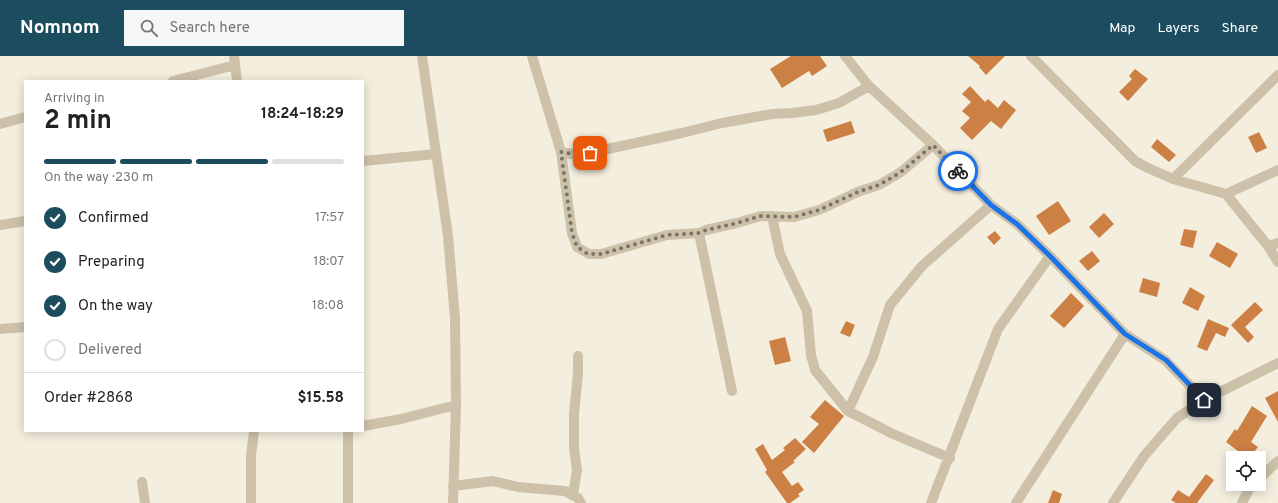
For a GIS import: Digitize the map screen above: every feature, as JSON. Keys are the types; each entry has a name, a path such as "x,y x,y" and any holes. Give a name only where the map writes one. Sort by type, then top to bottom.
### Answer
{"street":[{"path":"422,56 448,236 455,319 456,406 453,503"},
{"path":"532,56 561,152 572,233 577,247 588,254 601,254 667,235 699,233 761,216 794,217 819,210 860,191 879,185 901,172 933,145"},
{"path":"845,56 869,86 933,145 991,205 1017,224 1125,334 1166,360 1204,400"},
{"path":"1031,56 1135,161 1173,179 1226,194 1273,244 1278,262"},
{"path":"176,80 235,60 238,80"},
{"path":"1173,179 1278,75"},
{"path":"561,152 573,154 590,153 682,133 722,122 772,114 816,110 840,103 869,86"},
{"path":"0,124 24,117"},
{"path":"364,161 436,154"},
{"path":"1226,194 1278,170"},
{"path":"848,411 873,358 890,305 922,266 991,205"},
{"path":"772,216 780,254 807,311 811,355 815,370 848,411 893,434 950,458"},
{"path":"0,225 24,221"},
{"path":"699,233 732,391"},
{"path":"931,503 950,458 998,329 1050,256"},
{"path":"0,329 24,327"},
{"path":"1016,503 1125,334"},
{"path":"573,494 576,470 574,421 578,356"},
{"path":"1113,503 1144,456 1178,418 1204,400 1278,363"},
{"path":"364,426 401,420 456,406"},
{"path":"251,503 251,456 254,432"},
{"path":"348,432 348,503"},
{"path":"1266,472 1278,461"},
{"path":"453,486 493,481 518,487 565,491 573,494 581,503"},
{"path":"142,482 145,503"},
{"path":"1243,503 1248,491"}],"building":[{"path":"791,56 820,56 827,66 812,76 809,71 782,88 770,69"},
{"path":"968,56 1005,56 986,75 979,67 980,66"},
{"path":"1135,69 1148,79 1128,101 1119,92 1132,79 1129,76"},
{"path":"970,86 985,102 988,99 998,108 1004,100 1016,110 1001,129 991,121 972,140 960,128 970,118 962,111 971,102 962,94"},
{"path":"851,121 855,133 827,142 823,130"},
{"path":"1259,132 1267,148 1256,153 1248,137"},
{"path":"1157,139 1176,155 1169,162 1151,147"},
{"path":"1058,201 1071,221 1049,235 1036,216"},
{"path":"1104,213 1114,224 1099,238 1089,227"},
{"path":"1184,229 1197,231 1193,248 1180,245"},
{"path":"995,231 1001,238 994,245 987,237"},
{"path":"1217,242 1238,254 1230,268 1209,256"},
{"path":"1092,251 1100,261 1088,271 1079,261"},
{"path":"1143,278 1160,283 1157,297 1139,292"},
{"path":"1190,287 1205,296 1198,311 1182,303"},
{"path":"1071,293 1084,306 1064,328 1050,316"},
{"path":"1255,302 1263,310 1245,327 1254,337 1248,343 1231,325"},
{"path":"1208,319 1229,328 1225,337 1216,333 1207,351 1197,347"},
{"path":"846,321 855,325 850,337 840,333"},
{"path":"785,337 791,361 775,365 769,341"},
{"path":"1278,391 1278,422 1265,398"},
{"path":"825,400 844,416 814,453 802,442 819,424 810,417"},
{"path":"1252,406 1267,416 1251,442 1258,447 1255,451 1238,451 1226,442 1235,429 1237,431"},
{"path":"795,438 806,449 793,461 795,462 782,472 792,486 798,482 804,490 798,494 800,496 790,503 787,503 765,472 767,470 755,449 763,444 772,460 785,450 783,448"},
{"path":"1206,474 1214,480 1197,503 1176,503 1171,500 1178,490 1189,497"},
{"path":"1053,490 1062,494 1059,503 1048,503"}],"way so far":[{"path":"590,153 573,154 561,152 572,233 577,247 588,254 601,254 667,235 699,233 761,216 794,217 819,210 860,191 879,185 901,172 933,145 958,171"}],"route":[{"path":"958,171 991,205 1017,224 1050,256 1125,334 1166,360 1204,400"}]}
